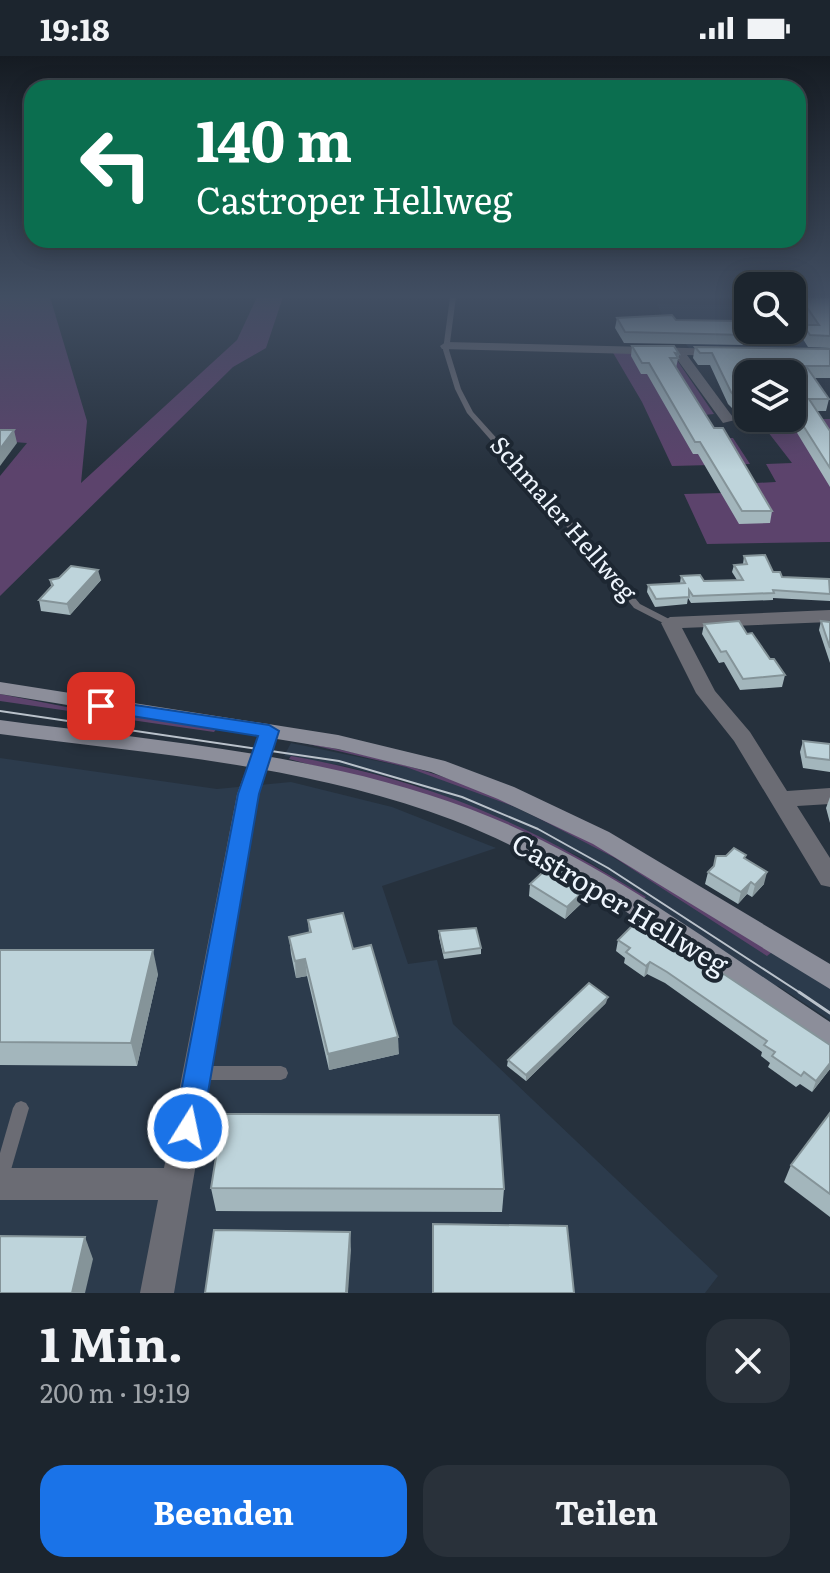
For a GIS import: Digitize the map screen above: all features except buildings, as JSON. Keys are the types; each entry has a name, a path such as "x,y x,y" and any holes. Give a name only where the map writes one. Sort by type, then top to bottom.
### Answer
{"main road":[{"name":"Castroper Hellweg","path":"0,688 360,746 415,759 506,793 613,845 827,972"},
{"name":"Castroper Hellweg","path":"0,727 337,776 377,786 466,817 569,866 830,1037"},
{"path":"258,764 269,731"}],"street":[{"path":"681,355 728,420"},
{"path":"830,616 670,623 699,681 742,737 830,878"},
{"path":"157,1293 248,794 258,764"},
{"path":"779,799 830,796"},
{"path":"0,1182 177,1184"}],"lane":[{"name":"Schmaler Hellweg","path":"448,355 458,389 470,413 565,519 637,606 670,623"},
{"path":"197,1073 281,1073"},
{"path":"0,1182 21,1108"}],"shaded area":[{"path":"0,355 67,355 87,421 81,483 221,355 254,355 233,367 0,596 0,476 27,443 0,441"},
{"path":"614,355 673,355 714,414 704,415 721,438 733,438 750,464 672,466 642,402"},
{"path":"806,419 830,419 830,542 707,544 684,494 760,492 756,483 776,482 766,464 792,463 768,432 806,432"},
{"path":"0,694 77,709 217,728 214,732 0,701"},
{"path":"291,743 406,767 493,797 584,840 830,988 830,1020 778,986 775,990 642,901 645,897 583,858 412,783 345,766 284,756"},
{"path":"304,743 411,767 514,803 580,834 629,862 772,952 767,956 615,858 521,809 406,767"},
{"path":"291,756 389,778 476,808 559,847 646,897 642,901 427,796 289,759"},
{"path":"0,758 217,789 291,782 392,807 496,848 382,886 408,964 437,960 453,1024 718,1276 705,1293 0,1293"}],"tram line":[{"path":"0,711 339,761 462,797 538,829 608,868 801,993"},
{"path":"801,993 830,1013"}],"route":[{"path":"101,706 269,731 248,794 188,1128"}]}
